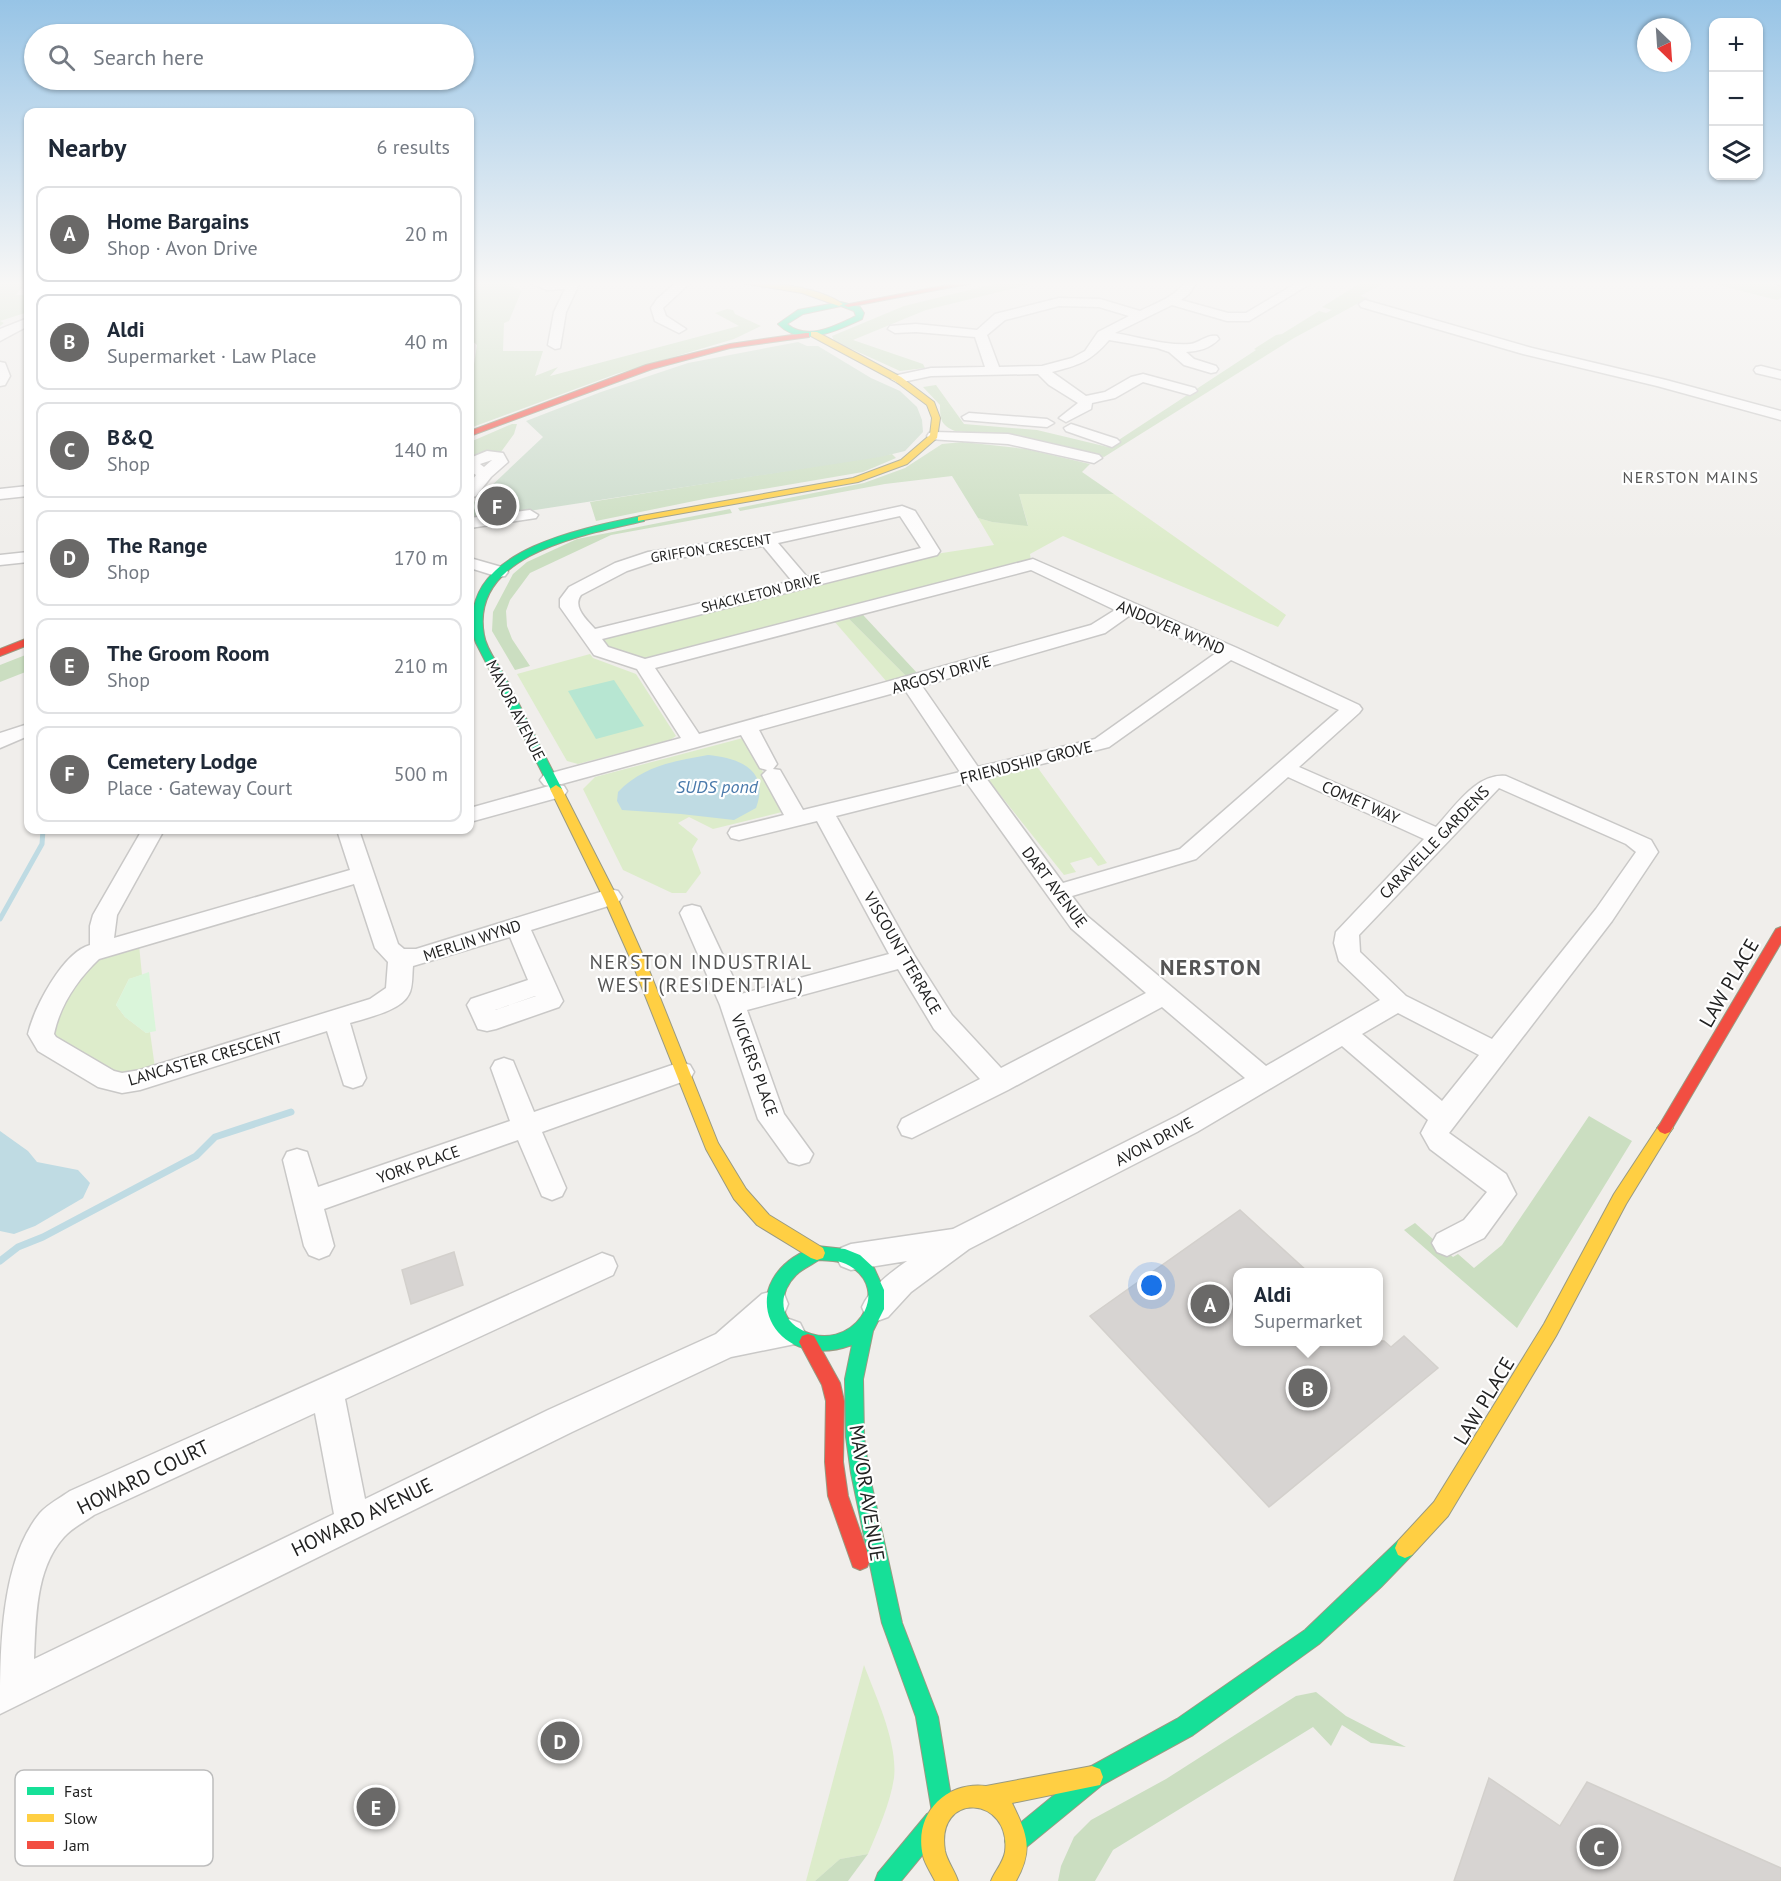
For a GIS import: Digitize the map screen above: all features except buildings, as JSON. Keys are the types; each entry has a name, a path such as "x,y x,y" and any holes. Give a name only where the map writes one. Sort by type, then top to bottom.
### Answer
{"street":[{"path":"474,432 641,370"},
{"path":"880,370 898,379 931,404 936,418 934,436 1008,439 1094,458"},
{"path":"898,379 931,372 1042,370 1054,382 1084,401 1086,406 1068,423"},
{"path":"1606,370 1781,416"},
{"path":"1761,370 1776,379"},
{"path":"1084,401 1110,395 1143,378 1190,391"},
{"path":"969,417 1047,423 1053,418 1112,441"},
{"name":"MAVOR AVENUE","path":"817,1253 763,1220 740,1194 711,1144 638,960 610,897 478,634 479,601 499,572 527,553 554,540 578,532 855,480 904,462 934,436"},
{"path":"474,488 485,474"},
{"path":"0,494 24,491"},
{"name":"GRIFFON CRESCENT","path":"644,665 601,651 569,607 569,599 575,591 621,567 654,556 766,540 882,513 902,511 912,518 931,551"},
{"path":"474,523 530,515"},
{"path":"766,540 802,582"},
{"name":"SHACKLETON DRIVE","path":"591,636 931,551"},
{"path":"0,560 24,557"},
{"name":"ANDOVER WYND","path":"644,665 1033,564 1352,709 1188,854 1058,892"},
{"path":"474,565 499,572"},
{"name":"ARGOSY DRIVE","path":"474,814 694,742 1098,629 1128,609"},
{"path":"0,653 24,643"},
{"name":"FRIENDSHIP GROVE","path":"739,832 1102,743 1230,652"},
{"path":"644,665 694,742"},
{"name":"DART AVENUE","path":"909,683 1079,922 1265,1080"},
{"path":"747,727 796,819"},
{"path":"0,742 11,735 24,731"},
{"name":"COMET WAY","path":"1285,768 1437,836"},
{"name":"CARAVELLE GARDENS","path":"1496,781 1506,782 1634,839 1643,845 1647,852 1604,915 1497,1053 1397,1002 1348,955 1346,943 1348,932 1437,836 1489,784 1496,781"},
{"name":"VISCOUNT TERRACE","path":"823,812 904,959 943,1022 999,1083"},
{"path":"102,948 102,926 105,915 151,834"},
{"name":"MERLIN WYND","path":"349,834 387,948 393,955 401,958 417,957 610,897"},
{"name":"LANCASTER CRESCENT","path":"362,874 102,948 80,960 42,1024 41,1034 47,1044 112,1082 140,1080 379,1005 398,992 401,958"},
{"name":"VICKERS PLACE","path":"692,913 733,1005 772,1119 799,1155"},
{"path":"517,925 543,984"},
{"name":"LAW PLACE","path":"1008,1870 1094,1777 1185,1727 1312,1637 1374,1580 1441,1509 1550,1330 1620,1198 1679,1106 1781,932"},
{"name":"VICKERS PLACE","path":"733,1005 904,959"},
{"path":"912,1127 1164,995"},
{"name":"AVON DRIVE","path":"871,1317 900,1284 959,1240 1071,1185 1265,1080 1397,1002"},
{"path":"336,1019 353,1078"},
{"path":"1344,1033 1444,1118"},
{"path":"1447,1243 1474,1229 1502,1194 1496,1182 1440,1140 1435,1133 1444,1118 1497,1053"},
{"path":"504,1068 552,1188"},
{"name":"YORK PLACE","path":"309,1202 681,1072"},
{"path":"297,1160 319,1246"},
{"name":"MAVOR AVENUE","path":"763,1220 771,1242"},
{"name":"AVON DRIVE","path":"851,1257 959,1240"},
{"path":"817,1253 834,1253 851,1257 864,1266 873,1278 878,1292 871,1317 853,1337 838,1342 823,1344 798,1338 781,1324 773,1304 780,1269 817,1253"},
{"name":"HOWARD COURT","path":"7,1691 22,1589 29,1563 49,1527 82,1503 602,1266"},
{"name":"HOWARD AVENUE","path":"7,1691 560,1421 727,1344 773,1304"},
{"name":"MAVOR AVENUE","path":"871,1317 854,1379 855,1437 869,1520 892,1623 927,1718 942,1809"},
{"name":"MAVOR AVENUE","path":"798,1338 831,1383 835,1401 834,1462 838,1496 850,1535 867,1576 892,1623"},
{"name":"HOWARD AVENUE","path":"727,1344 798,1338"},
{"path":"327,1391 353,1522"},
{"name":"MAVOR AVENUE","path":"927,1718 945,1746"},
{"name":"LAW PLACE","path":"942,1809 952,1800 963,1795 1094,1777"},
{"path":"978,1792 999,1804 1014,1827 1008,1870"},
{"path":"886,1881 942,1809"},
{"path":"934,1822 931,1849 935,1863 947,1881"}],"green space":[{"path":"474,370 537,370 535,376 556,370 550,376 574,370 630,370 474,427"},
{"path":"668,370 857,370 900,391 917,407 922,420 923,432 905,451 880,457 474,519 474,502 543,437 526,421"},
{"path":"1226,370 1243,370 1104,457 1024,438 955,431 944,424 940,405 923,387 936,385 964,424 1037,430 1108,447"},
{"path":"517,424 514,434 498,456 488,452 474,457 474,440"},
{"path":"963,442 1026,449 1090,464 1082,472 1114,494 1019,494 1028,526 978,518 952,476 885,484 740,511 738,508 864,483 905,468 942,444"},
{"path":"892,454 896,458 863,472 704,499 596,521 590,502"},
{"path":"1019,494 1114,494 1286,615 1278,627 1063,536 1030,554 1031,560 1021,564 642,659 611,649 603,643 604,639 610,635 942,553 994,545 978,518 992,522 1028,525"},
{"path":"730,509 732,513 611,535 530,573 510,600 506,611 507,626 512,639 530,666 515,670 492,631 493,612 513,574 527,562 577,539"},
{"path":"863,614 918,674 907,677 848,618"},
{"path":"848,618 907,677 887,682 834,621"},
{"path":"590,654 593,658 636,674 676,736 670,740 578,764 567,761 517,674"},
{"path":"24,656 24,673 0,682 0,665"},
{"path":"614,680 644,726 596,739 568,691"},
{"path":"743,738 786,811 713,829 689,817 678,823 698,839 692,849 701,873 686,893 672,893 623,870 583,789 595,777"},
{"path":"1035,764 1107,863 1098,866 1091,857 1070,863 1076,872 1064,875 986,777"},
{"path":"139,945 142,975 129,979 116,1005 125,1017 146,1033 150,1032 155,1068 128,1075 108,1073 52,1036 53,1023 88,963"},
{"path":"149,972 156,1031 146,1033 125,1017 116,1005 129,979"},
{"path":"1589,1116 1632,1141 1517,1328 1404,1230 1415,1223 1453,1257 1458,1254 1474,1268 1502,1245"},
{"path":"864,1665 885,1720 893,1750 894,1778 890,1797 868,1854 840,1859 815,1881 806,1881"},
{"path":"1316,1692 1346,1716 1406,1747 1371,1743 1342,1725 1331,1746 1313,1727 1113,1850 1095,1881 1058,1881 1061,1866 1074,1837 1091,1820 1166,1779 1296,1696"},
{"path":"868,1854 848,1881 815,1881 840,1859"}],"water":[{"name":"SUDS pond","path":"708,755 731,759 749,768 759,784 756,808 734,820 622,810 617,801 618,792 638,776 671,762"},
{"path":"0,1131 28,1151 37,1162 78,1170 90,1183 83,1198 35,1226 14,1234 0,1231"}],"waterway":[{"path":"0,919 42,844 43,834"},
{"path":"0,1261 18,1247 43,1237 196,1156 215,1137 291,1112"}],"traffic: fast":[{"path":"556,789 481,643 478,633 479,606 490,583 509,565 533,550 590,530 641,519"},
{"path":"817,1253 842,1255 854,1260 868,1273 876,1290 875,1309 866,1326 847,1339 826,1344 806,1341 790,1332 778,1319 774,1302 777,1285 791,1268 817,1253"},
{"path":"865,1327 854,1379 855,1437 860,1473 892,1623 927,1717 942,1809"},
{"path":"1016,1841 1094,1777 1185,1727 1312,1637 1405,1548"},
{"path":"886,1881 935,1822"}],"traffic: slow":[{"path":"641,519 855,480 904,462 934,436 936,418 931,404 898,379 881,370"},
{"path":"556,789 610,897 638,960 711,1145 740,1194 763,1220 817,1253"},
{"path":"1405,1548 1441,1509 1550,1330 1620,1199 1665,1128"},
{"path":"987,1797 1092,1777"},
{"path":"947,1881 934,1856 932,1833 940,1814 953,1801 970,1795 988,1798 1004,1810 1015,1834 1014,1859 1010,1871 1002,1881"}],"traffic: jam":[{"path":"474,433 642,370"},
{"path":"0,653 24,643"},
{"path":"1665,1128 1781,932"},
{"path":"808,1342 831,1383 835,1401 834,1462 838,1496 860,1560"}],"place":[{"name":"Cemetery Lodge","path":"497,506"},
{"name":"Home Bargains","path":"1210,1304"},
{"name":"Aldi","path":"1308,1388"},
{"name":"The Range","path":"560,1741"},
{"name":"The Groom Room","path":"376,1807"},
{"name":"B&Q","path":"1599,1847"}],"district":[{"name":"NERSTON MAINS","path":"1691,477"},
{"name":"NERSTON","path":"1211,967"},
{"name":"NERSTON INDUSTRIAL WEST (RESIDENTIAL)","path":"701,974"}]}
